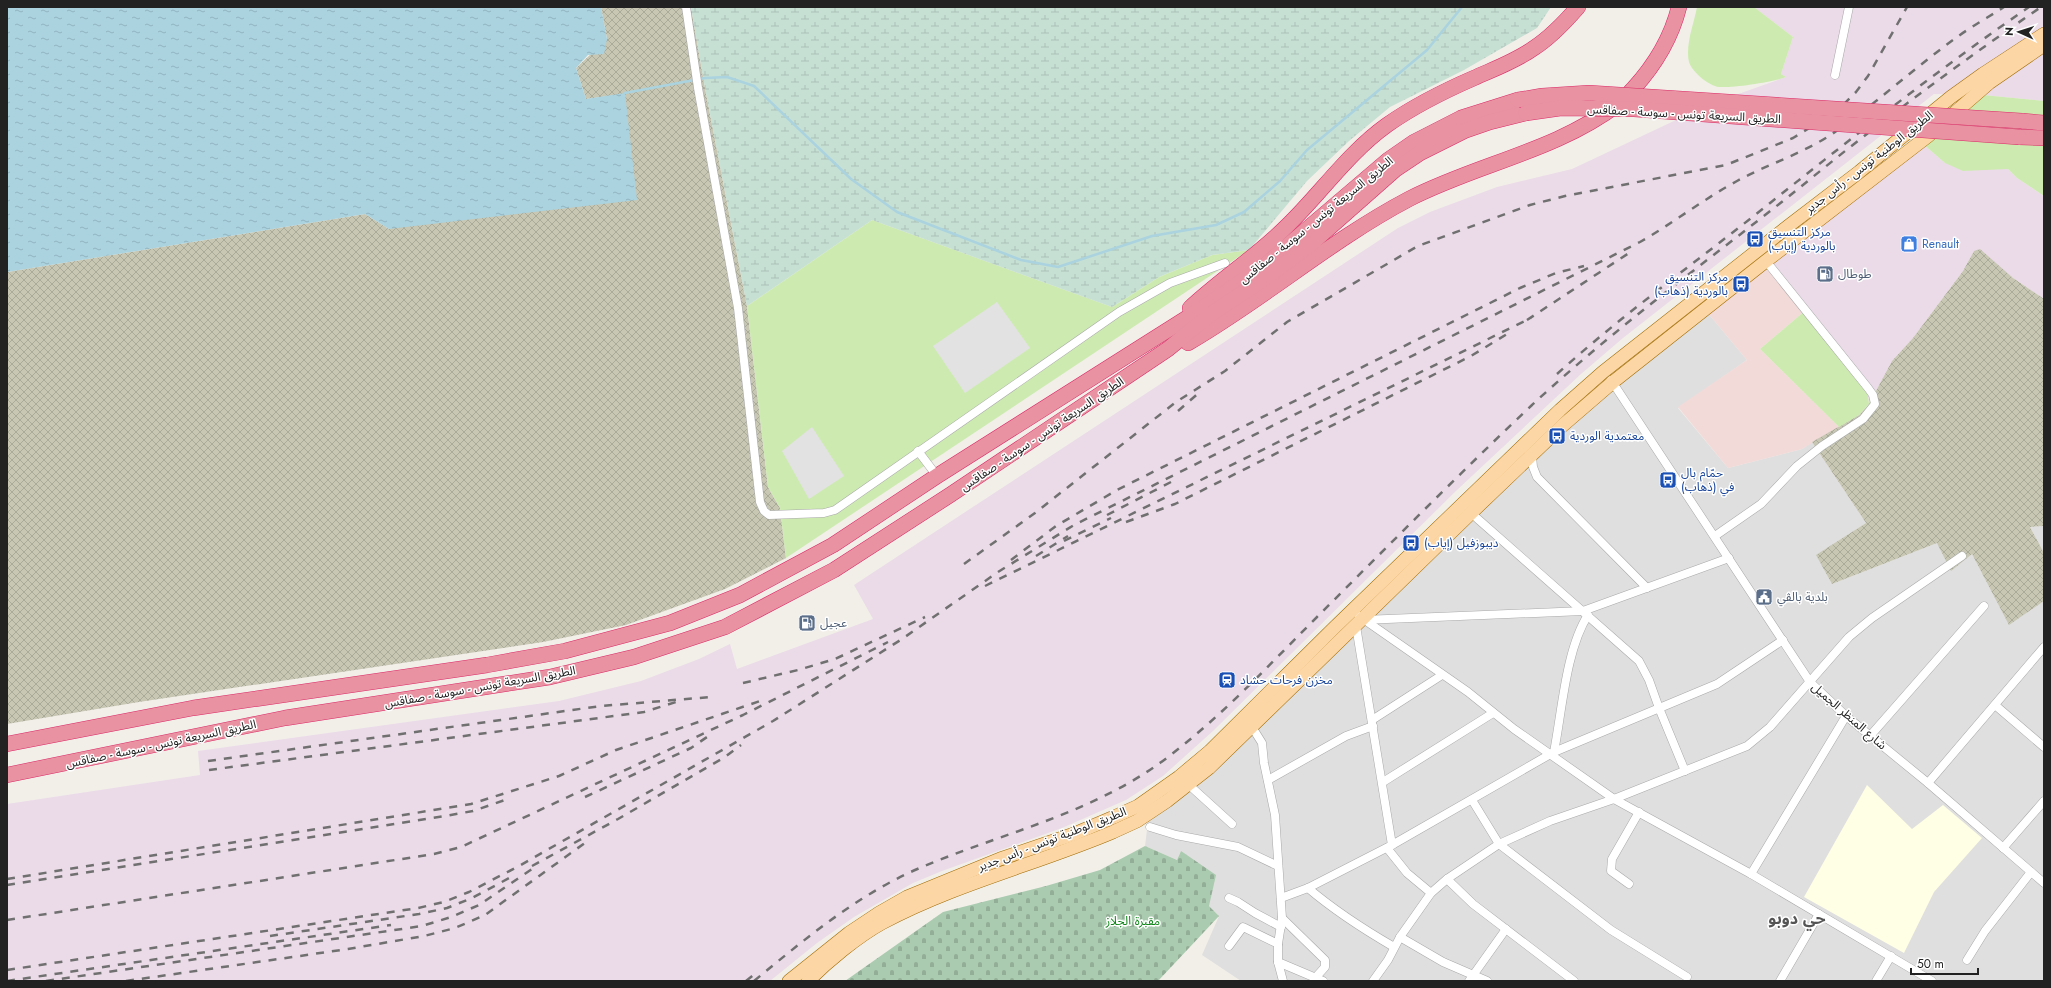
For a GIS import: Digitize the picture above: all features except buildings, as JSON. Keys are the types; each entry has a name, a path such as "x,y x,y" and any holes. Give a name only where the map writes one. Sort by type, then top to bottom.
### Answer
{"highway":[{"path":"1166,331 1208,291 1239,268 1286,228 1364,142 1388,124 1431,98 1533,49 1551,35 1578,7"},
{"path":"1168,349 1186,344 1221,324 1356,230 1410,199 1512,158 1589,124 1619,104 1643,77 1661,52 1674,27 1678,7"},
{"name":"الطريق السريعة تونس - سوسة - صفاقس","path":"7,744 193,708 487,665 565,651 629,636 670,624 740,595 833,545 937,476 1166,331 1265,265 1388,160 1414,142 1461,118 1518,100 1542,96 1589,93 2044,123"},
{"name":"الطريق السريعة تونس - سوسة - صفاقس","path":"11,776 285,718 550,678 634,657 725,627 834,570 950,495 1168,349 1212,314 1272,274 1311,244 1396,169 1420,153 1464,131 1490,122 1526,113 1561,108 1634,109 2044,138"}],"main road":[{"name":"الطريق الوطنية تونس - رأس جدير","path":"789,981 849,933 907,897 1000,859 1074,834 1138,806 1179,777 1210,751 1560,410 1604,371 1859,172 1951,98 1983,74 2044,34"},
{"name":"الطريق الوطنية تونس - رأس جدير","path":"808,981 826,962 881,924 953,892 1113,832 1137,821 1189,785 1252,727 1562,426 1613,382 1928,136 1988,83 2044,45"}],"street":[{"path":"686,7 698,88 738,308 760,502 764,511 774,516 829,512 1119,312 1170,283 1225,263"},
{"path":"1835,75 1849,7"},
{"path":"1715,536 1761,504 1797,466 1822,446 1862,419 1875,404 1873,395 1868,388 1766,261"},
{"name":"شارع المنظر الجميل","path":"1604,371 1613,382 1810,682 1846,716 1928,783 2044,883"},
{"path":"918,451 937,476"},
{"path":"1532,456 1533,467 1537,477 1646,588"},
{"path":"1471,513 1586,613 1638,661 1649,680 1685,771"},
{"path":"1373,981 1388,960 1400,937 1431,894 1447,879 1499,844 1550,821 1685,771 1747,746 1770,727 1849,637 1872,618 1962,556"},
{"path":"1359,623 1586,613 1646,588 1729,558"},
{"path":"1870,736 1984,606"},
{"path":"1352,611 1359,623 1383,782 1390,846 1407,873 1431,894"},
{"path":"1552,753 1572,654 1586,613"},
{"path":"1359,623 1468,692 1493,713 1614,798 1751,874 1932,981"},
{"path":"1281,898 1308,888 1390,846 1552,753 1717,684 1783,640"},
{"path":"1928,783 2044,646"},
{"path":"1268,780 1346,736 1373,723 1442,675"},
{"path":"1995,704 2044,747"},
{"path":"1383,782 1493,713"},
{"path":"1751,874 1846,716"},
{"path":"1252,727 1262,743 1264,764 1275,815 1282,918 1278,944 1278,962 1283,981"},
{"path":"1189,785 1232,824"},
{"path":"1472,800 1499,844 1611,930 1687,977"},
{"path":"2003,848 2044,800"},
{"path":"1629,884 1611,871 1612,859 1639,812"},
{"path":"1150,827 1176,835 1238,847 1278,866"},
{"path":"1967,960 1985,931 2031,872"},
{"path":"1447,879 1473,904 1574,981"},
{"path":"1308,888 1335,911 1394,947"},
{"path":"1229,898 1281,927"},
{"path":"1780,981 1819,914"},
{"path":"1282,918 1325,960 1325,967 1316,977"},
{"path":"1229,946 1244,927 1278,944"},
{"path":"1471,978 1506,929"},
{"path":"1400,937 1471,978 1487,981"},
{"path":"1876,981 1891,956"},
{"path":"1278,962 1324,981"}],"shaded area":[{"path":"601,7 691,7 747,306 768,487 780,508 786,558 725,589 626,625 543,642 139,702 7,724 7,272 365,214 389,229 625,94 586,99 576,68 607,39"},
{"path":"1754,7 2044,7 2044,101 1983,95 1934,94 1623,338 1581,374 1457,490 1213,731 1163,776 1126,800 1062,828 942,871 913,883 854,917 817,943 770,981 7,981 7,804 200,775 198,751 559,701 641,681 699,659 730,644 737,669 873,619 854,585 1398,228 1430,212 1497,187 1572,169 1710,104 1786,77 1781,74 1793,37"},
{"path":"1923,144 1945,163 1995,169 2008,169 2017,178 2044,196 2044,299 1974,251 1963,271 1913,338 1892,361 1869,404 1866,382 1767,265"},
{"path":"1980,249 2013,278 2044,299 2044,526 2030,527 2044,553 2044,601 2009,625 1972,554 1951,571 1937,543 1832,584 1816,555 1866,523 1812,442 1859,415 1869,404 1892,361 1913,338 1963,271 1974,251"},
{"path":"1767,265 1806,310 1760,349 1839,427 1802,449 1728,468 1678,407 1747,360 1707,312"},
{"path":"997,302 1030,348 965,393 933,346"},
{"path":"1707,312 1747,360 1678,408 1728,468 1802,449 1812,442 1866,523 1817,555 1832,584 1937,543 1972,554 2009,624 2044,601 2044,981 1241,981 1202,955 1219,916 1209,906 1181,851 1177,860 1145,846 1148,822 1204,781 1519,475 1604,397"},
{"path":"812,427 844,476 809,499 782,451"},
{"path":"2044,526 2044,553 2030,527"},
{"path":"1867,785 1912,829 1943,805 1982,838 1934,892 1904,953 1804,897"}],"green space":[{"path":"691,7 1551,7 1537,28 1464,70 1390,107 1349,141 1307,181 1249,250 1212,255 1159,277 1112,307 872,220 747,306"},
{"path":"1697,7 1754,7 1793,37 1781,74 1786,77 1763,83 1725,87 1715,86 1701,78 1691,66 1688,56 1689,42"},
{"path":"1983,95 2044,101 2044,196 2017,178 2008,169 1963,171 1945,163 1923,144"},
{"path":"872,220 1112,307 1159,277 1212,255 1249,250 786,558 780,508 768,487 747,306"},
{"path":"1806,310 1866,382 1869,404 1859,415 1839,427 1760,349"},
{"name":"مقبرة الجلاز","path":"1145,846 1177,860 1181,851 1216,875 1209,906 1219,916 1158,981 845,981 943,912 1046,886 1100,870"}],"water":[{"path":"7,7 601,7 607,39 604,54 588,55 576,68 586,99 625,93 637,200 389,229 365,214 7,272"}],"waterway":[{"path":"625,93 705,78 727,77 754,86 851,179 897,212 1021,260 1058,267 1152,236 1216,225 1244,212 1280,181 1307,150 1427,50 1462,7"}],"railway":[{"path":"964,564 1035,513 1176,402 1225,371 1287,322 1418,246 1530,205 1565,196 1726,165 1793,138 1837,111 1856,92 1868,76 1907,7"},
{"path":"7,970 418,908 444,902 469,892 519,866 773,721 902,639 998,572 1074,525 1640,242 1737,181 1821,141 1863,111 1953,40 2004,7"},
{"path":"1557,374 1631,311 1859,133 1926,81 2029,7"},
{"path":"754,981 831,920 851,906 893,881 947,857 1077,808 1108,794 1139,777 1168,757 1207,725 1245,690 1478,457 1559,380 1644,309 1850,147 1951,71 2041,7"},
{"path":"1527,320 1632,251"},
{"path":"1011,560 1056,526 1117,490 1520,288 1556,273 1584,266"},
{"path":"985,586 1531,318"},
{"path":"1126,522 1175,504 1471,356 1507,334"},
{"path":"1178,411 1202,390"},
{"path":"1107,515 1171,482"},
{"path":"1064,541 1111,518"},
{"path":"1036,556 1068,536"},
{"path":"743,683 798,670 835,659 925,617"},
{"path":"7,920 434,854 461,847 743,715 888,642"},
{"path":"208,761 601,706 711,697"},
{"path":"7,879 471,804 559,776 616,750 763,700"},
{"path":"209,770 644,712 676,702"},
{"path":"585,797 691,748 707,737"},
{"path":"532,866 618,819 725,757 741,745"},
{"path":"7,885 445,816 473,811 505,800"},
{"path":"126,981 348,949 424,936 455,928 485,915 589,840"},
{"path":"46,981 422,926 451,917 479,905 538,865"},
{"path":"270,936 419,914 447,908 472,898 513,876"},
{"path":"7,981 391,925"},
{"path":"746,981 757,972"}],"place":[{"name":"مركز التنسيق بالوردية (إياب)","path":"1755,239"},
{"name":"Renault","path":"1909,244"},
{"name":"طوطال","path":"1825,274"},
{"name":"مركز التنسيق بالوردية (ذهاب)","path":"1741,284"},
{"name":"معتمدية الوردية","path":"1557,436"},
{"name":"حمّام بال في (ذهاب)","path":"1668,480"},
{"name":"ديبوزفيل (إياب)","path":"1411,543"},
{"name":"بلدية بالڤي","path":"1764,597"},
{"name":"عجيل","path":"807,623"},
{"name":"مخزن فرحات حشاد","path":"1227,680"}],"district":[{"name":"حي دوبو","path":"1797,918"}]}
